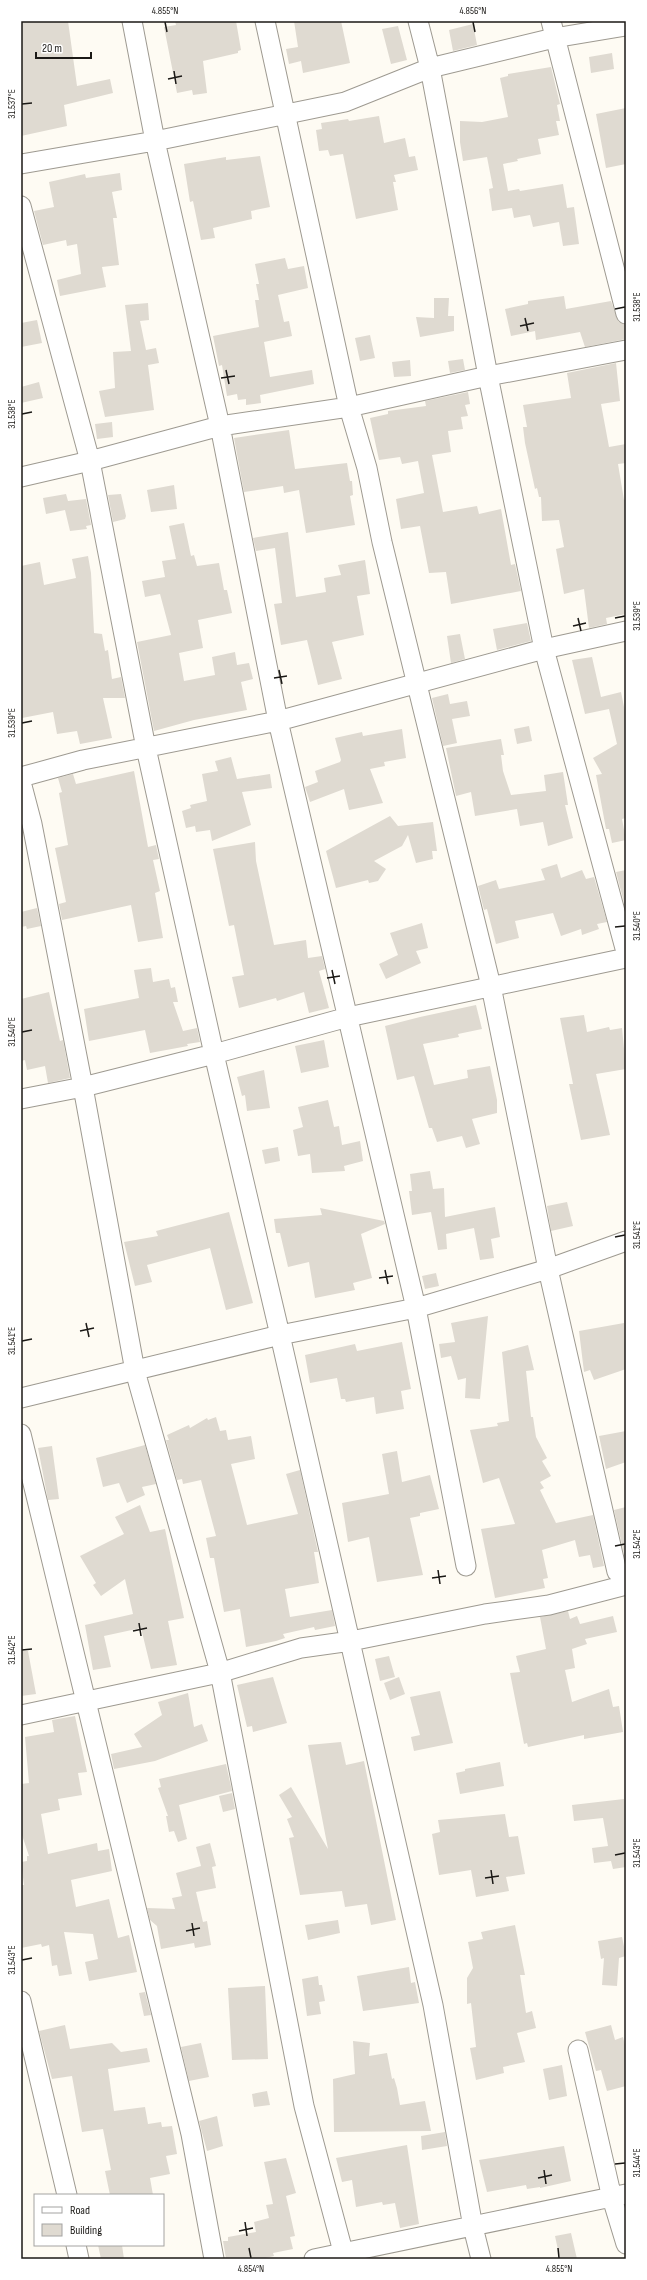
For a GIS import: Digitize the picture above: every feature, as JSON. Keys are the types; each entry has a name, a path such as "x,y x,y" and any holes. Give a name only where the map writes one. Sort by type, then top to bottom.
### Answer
{"street":[{"path":"132,21 155,141 220,426 278,721 416,1308 466,1566"},
{"path":"21,1715 219,1672 301,1648 351,1641 485,1614 549,1605 621,1579 548,1269 491,986 382,542 367,468 349,407 284,114 265,21"},
{"path":"418,21 430,68 488,376 544,649 626,952"},
{"path":"21,164 155,141 345,102 430,68 552,30 626,26"},
{"path":"552,30 626,314"},
{"path":"21,206 90,461 146,748 214,1054 280,1335 433,2005 473,2227 481,2259"},
{"path":"21,477 90,461 220,426 349,407 488,376 626,350"},
{"path":"21,777 83,760 278,721 544,649 626,632"},
{"path":"21,782 32,824 83,1087 135,1371 220,1672 304,2106 345,2257"},
{"path":"21,1099 83,1087 214,1054 348,1017 626,958"},
{"path":"21,1398 280,1335 416,1308 548,1269 626,1241"},
{"path":"21,1434 191,2134 214,2259"},
{"path":"21,2001 67,2194"},
{"path":"578,2050 619,2196 626,2244"},
{"path":"314,2259 345,2257 473,2227 619,2196"},
{"path":"76,2246 79,2259"}],"building":[{"path":"21,21 68,21 77,86 110,79 113,93 64,105 67,126 21,136"},
{"path":"175,21 236,21 241,50 238,51 238,53 203,61 207,93 193,95 192,90 177,93 164,27 176,25"},
{"path":"294,21 341,21 350,63 303,73 301,61 289,64 286,49 298,47"},
{"path":"473,24 477,45 453,51 449,30"},
{"path":"398,26 407,60 391,64 382,29"},
{"path":"612,53 614,69 591,73 589,57"},
{"path":"551,67 560,104 557,105 560,121 556,121 559,135 538,139 541,154 517,159 518,161 503,164 508,191 519,189 520,191 563,184 567,208 574,207 579,244 563,246 559,222 533,227 530,215 514,218 512,208 492,211 489,189 493,188 487,157 463,161 460,142 460,121 482,122 508,117 500,78 508,76 508,74"},
{"path":"626,108 626,164 606,168 596,114"},
{"path":"379,116 384,143 405,138 409,157 415,156 418,170 394,175 396,182 393,182 398,210 356,219 343,154 330,156 328,150 319,151 316,130 322,129 321,123 348,119 349,121"},
{"path":"260,156 270,207 251,211 252,219 213,228 215,238 201,240 193,201 190,202 184,164 226,157 226,160"},
{"path":"120,173 122,190 112,192 117,218 113,218 119,265 102,267 106,287 60,296 57,280 81,274 77,244 67,246 66,240 43,245 34,211 54,207 49,182 85,174 86,178"},
{"path":"285,258 288,269 304,266 308,288 278,295 284,322 289,321 292,336 264,342 270,377 312,370 314,384 260,395 261,403 246,405 246,399 238,400 237,394 227,396 222,365 219,366 213,336 259,327 255,300 259,300 256,284 259,284 255,264"},
{"path":"564,296 566,309 611,301 618,321 626,325 626,339 585,347 580,332 536,340 535,331 511,336 505,309 528,304 528,301"},
{"path":"434,298 449,298 448,316 454,316 454,331 420,337 416,317 434,318"},
{"path":"148,303 149,320 140,321 146,350 156,348 159,363 148,365 154,410 105,417 99,391 115,388 113,352 131,351 125,305"},
{"path":"37,320 42,343 21,347 21,323"},
{"path":"370,335 375,358 360,361 355,338"},
{"path":"463,359 465,370 450,373 448,361"},
{"path":"410,360 411,376 394,377 392,362"},
{"path":"616,363 620,401 601,404 609,447 626,444 626,463 618,464 624,500 626,499 626,614 606,618 607,624 589,628 584,589 564,594 556,549 564,547 559,520 542,521 541,497 539,497 537,488 535,489 525,443 523,427 527,427 523,405 571,398 567,373"},
{"path":"39,382 43,398 21,403 21,387"},
{"path":"468,392 470,404 465,405 468,416 461,417 463,429 448,431 451,452 432,455 443,512 477,506 479,514 501,509 511,565 515,564 521,591 451,604 446,572 429,573 420,526 401,529 396,499 424,493 418,461 402,464 400,457 379,460 370,418 388,414 388,411 426,406 425,401"},
{"path":"112,422 113,437 97,439 95,424"},
{"path":"289,430 295,469 347,463 350,481 352,481 353,495 350,496 355,525 306,533 299,490 284,493 283,486 244,492 234,438"},
{"path":"174,485 177,509 151,512 147,490"},
{"path":"66,494 68,501 86,499 91,525 86,526 87,529 70,531 65,510 46,514 43,498"},
{"path":"121,494 126,516 125,519 113,522 108,495"},
{"path":"184,523 191,556 194,555 197,566 219,563 224,590 227,590 232,613 198,620 203,648 179,653 184,681 215,675 212,657 235,652 237,665 249,663 253,679 241,682 247,710 194,720 154,731 137,642 171,635 160,594 145,597 142,581 165,577 162,561 176,559 169,526"},
{"path":"288,532 296,597 326,592 324,578 341,575 338,565 365,560 370,594 357,596 364,635 332,642 342,679 318,685 307,640 281,645 274,604 282,603 275,548 256,551 253,538"},
{"path":"88,556 91,573 94,633 102,634 105,651 108,650 112,679 121,677 125,698 103,698 112,738 80,744 77,731 57,734 53,712 22,718 21,566 40,562 44,585 76,578 72,559"},
{"path":"527,623 531,641 497,650 493,629"},
{"path":"460,634 465,659 451,663 447,636"},
{"path":"592,657 601,697 621,692 626,717 626,818 622,819 626,840 612,843 609,829 606,829 596,775 602,774 593,758 617,744 609,709 585,714 572,660"},
{"path":"448,694 450,704 467,701 470,716 452,719 457,743 443,746 432,698"},
{"path":"529,726 532,741 517,744 514,729"},
{"path":"402,729 406,758 384,762 385,766 370,769 383,803 349,810 344,789 310,802 305,787 318,782 315,771 340,762 341,760 335,738 362,732 363,736"},
{"path":"501,739 504,755 501,755 503,771 511,795 546,791 544,775 563,772 568,805 565,805 573,838 548,846 543,822 520,826 517,809 475,816 471,792 456,796 446,748"},
{"path":"231,757 237,779 270,774 272,788 242,792 251,825 212,841 210,830 196,832 195,826 186,828 182,811 191,808 190,805 207,801 202,774 218,771 215,761"},
{"path":"134,771 148,847 156,845 159,859 153,860 160,891 155,893 163,938 138,942 131,905 62,920 59,904 66,902 55,848 68,845 59,793 62,792 58,778 73,774 76,784"},
{"path":"390,816 398,826 433,822 437,851 432,851 433,859 416,863 408,835 402,846 374,861 386,869 378,881 369,883 368,880 336,888 326,851"},
{"path":"255,842 256,861 274,945 306,940 308,958 322,956 325,969 319,971 329,1008 309,1013 304,992 277,1001 276,998 239,1008 232,977 244,975 234,925 229,926 213,849"},
{"path":"557,864 561,878 582,870 586,879 594,877 607,922 597,924 599,929 582,935 581,929 561,936 553,913 515,921 519,938 496,944 487,909 484,910 478,886 496,880 499,889 545,880 541,869"},
{"path":"626,870 626,910 616,872"},
{"path":"37,908 41,926 27,929 26,926 21,927 21,912"},
{"path":"422,923 428,948 416,951 421,963 386,979 379,964 398,955 390,933"},
{"path":"151,968 153,982 169,979 171,988 175,987 178,1002 173,1002 183,1031 197,1028 200,1042 187,1044 188,1046 150,1053 145,1030 89,1041 84,1009 139,998 134,970"},
{"path":"49,992 60,1041 63,1040 70,1078 48,1083 45,1066 27,1070 25,1060 21,1061 21,999"},
{"path":"476,1005 482,1029 458,1034 459,1037 423,1044 434,1085 468,1078 467,1070 490,1066 497,1100 497,1113 472,1119 480,1144 466,1148 462,1136 437,1142 432,1128 429,1128 414,1076 397,1080 385,1026"},
{"path":"584,1015 587,1032 609,1027 610,1030 622,1028 626,1069 596,1074 610,1135 581,1140 569,1084 573,1084 560,1018"},
{"path":"324,1040 329,1067 301,1073 295,1046"},
{"path":"264,1070 270,1108 247,1111 245,1095 242,1096 237,1077"},
{"path":"328,1100 334,1127 339,1126 342,1145 360,1141 363,1161 344,1166 345,1171 312,1173 310,1154 298,1156 293,1130 303,1127 298,1107"},
{"path":"278,1147 280,1161 265,1164 262,1150"},
{"path":"430,1171 433,1189 444,1188 445,1217 495,1207 500,1237 491,1239 494,1258 480,1260 474,1228 446,1234 447,1249 438,1250 431,1212 412,1215 409,1191 412,1191 410,1174"},
{"path":"567,1202 573,1226 551,1231 547,1206"},
{"path":"320,1208 384,1221 385,1224 361,1234 372,1278 353,1283 355,1290 315,1298 309,1262 288,1267 280,1233 276,1233 274,1219 322,1215"},
{"path":"229,1212 253,1303 226,1310 210,1248 147,1265 152,1282 135,1286 124,1242 158,1236 156,1231"},
{"path":"436,1273 439,1286 425,1289 422,1276"},
{"path":"488,1316 480,1399 465,1398 466,1378 458,1380 451,1356 441,1358 439,1344 455,1342 451,1323"},
{"path":"624,1323 626,1369 594,1380 590,1370 584,1372 579,1331"},
{"path":"402,1342 411,1389 401,1391 404,1409 376,1414 374,1397 346,1402 345,1399 341,1399 337,1378 310,1383 305,1355 355,1344 357,1351"},
{"path":"528,1345 534,1370 526,1371 531,1417 533,1417 536,1437 547,1458 542,1461 551,1476 540,1482 544,1488 540,1490 556,1523 593,1515 604,1566 593,1568 590,1555 579,1557 575,1540 542,1550 548,1578 543,1579 545,1588 495,1598 481,1529 515,1524 499,1478 483,1483 470,1430 498,1426 497,1423 509,1421 502,1352"},
{"path":"216,1417 220,1431 226,1430 228,1440 251,1436 255,1459 231,1464 247,1525 298,1514 286,1474 300,1470 318,1552 314,1552 319,1583 285,1589 290,1617 332,1610 335,1626 315,1630 314,1627 283,1634 285,1638 246,1647 240,1609 224,1612 214,1558 210,1558 206,1538 216,1536 201,1480 183,1484 182,1479 177,1480 166,1440 169,1440 167,1435 189,1425 190,1428 207,1418 208,1420"},
{"path":"626,1431 626,1462 606,1469 599,1436"},
{"path":"145,1445 156,1484 142,1487 145,1495 127,1503 119,1483 103,1487 96,1458"},
{"path":"52,1446 59,1499 48,1500 38,1448"},
{"path":"397,1451 402,1482 430,1475 439,1509 420,1513 420,1516 410,1518 423,1575 377,1582 369,1537 348,1542 342,1503 389,1494 382,1454"},
{"path":"140,1505 150,1532 165,1529 184,1618 168,1621 177,1665 151,1669 141,1628 104,1636 111,1667 93,1670 85,1625 133,1614 125,1579 101,1596 93,1585 96,1583 80,1556 124,1534 115,1517"},
{"path":"626,1507 626,1562 614,1510"},
{"path":"568,1611 570,1619 577,1616 580,1624 613,1616 617,1632 585,1639 587,1644 572,1649 575,1668 565,1670 572,1702 609,1689 613,1707 619,1706 623,1732 584,1739 584,1735 528,1747 527,1743 524,1744 510,1673 520,1672 516,1656 546,1649 540,1617"},
{"path":"21,1651 28,1651 36,1694 21,1696"},
{"path":"389,1656 395,1677 380,1681 375,1659"},
{"path":"273,1677 287,1723 253,1732 252,1726 247,1727 237,1685"},
{"path":"399,1677 405,1694 390,1700 384,1683"},
{"path":"440,1691 453,1743 414,1751 411,1737 420,1735 410,1697"},
{"path":"188,1693 194,1727 202,1724 208,1741 155,1761 114,1769 111,1754 142,1747 134,1734 162,1715 158,1702"},
{"path":"75,1716 87,1772 78,1773 82,1795 58,1799 60,1810 41,1814 48,1854 97,1843 98,1851 109,1849 112,1871 71,1880 76,1907 109,1899 118,1938 129,1935 137,1972 89,1981 85,1962 98,1959 93,1934 64,1932 72,1974 59,1976 57,1965 52,1966 49,1945 42,1947 41,1944 21,1948 21,1885 24,1885 21,1862 27,1861 27,1856 29,1856 21,1832 21,1784 29,1783 25,1737 54,1732 52,1720"},
{"path":"341,1742 346,1765 364,1761 396,1920 371,1925 367,1904 345,1907 342,1891 300,1895 289,1838 294,1837 287,1819 292,1817 279,1795 291,1787 328,1849 308,1745"},
{"path":"500,1762 504,1786 460,1794 456,1773 465,1771 465,1769"},
{"path":"226,1764 232,1791 179,1805 187,1839 178,1842 174,1831 169,1832 166,1816 168,1816 158,1788 161,1787 159,1779"},
{"path":"232,1793 235,1809 223,1812 219,1796"},
{"path":"624,1799 626,1867 613,1869 611,1861 594,1863 592,1848 608,1846 603,1818 574,1821 572,1805"},
{"path":"505,1814 509,1837 518,1836 525,1874 506,1877 509,1891 476,1897 471,1870 439,1875 432,1834 440,1832 438,1820"},
{"path":"210,1843 216,1866 212,1867 216,1888 196,1892 203,1922 207,1921 211,1945 195,1948 194,1943 161,1949 157,1926 150,1920 147,1908 175,1909 172,1898 182,1896 176,1873 201,1866 196,1847"},
{"path":"338,1920 340,1933 308,1940 305,1925"},
{"path":"515,1925 525,1975 520,1975 526,2013 532,2011 536,2028 517,2033 525,2062 503,2067 504,2073 476,2080 470,2048 476,2047 471,2003 467,2004 467,1978 473,1968 468,1942 483,1939 481,1932"},
{"path":"622,1937 626,1956 619,1958 617,1986 602,1985 604,1958 601,1959 598,1941"},
{"path":"409,1967 411,1983 415,1982 419,2003 363,2011 357,1976"},
{"path":"318,1976 319,1985 322,1985 325,2001 319,2002 321,2014 307,2016 302,1979"},
{"path":"265,1986 268,2059 232,2060 228,1988"},
{"path":"145,1992 151,2015 144,2016 139,1993"},
{"path":"65,2025 70,2049 112,2043 121,2052 147,2048 150,2062 108,2069 114,2111 145,2107 148,2124 161,2122 162,2127 172,2126 177,2154 166,2156 170,2174 150,2178 153,2194 110,2194 105,2171 111,2170 103,2129 82,2132 72,2076 52,2079 39,2031"},
{"path":"611,2025 615,2040 623,2037 626,2049 626,2086 607,2091 601,2070 596,2071 585,2032"},
{"path":"353,2041 370,2043 369,2056 387,2053 392,2079 394,2078 400,2105 425,2101 431,2131 334,2132 333,2079 355,2074"},
{"path":"201,2043 209,2077 189,2081 181,2047"},
{"path":"562,2065 567,2096 549,2100 543,2069"},
{"path":"267,2091 270,2105 254,2107 252,2094"},
{"path":"217,2116 223,2146 207,2151 199,2121"},
{"path":"445,2132 447,2146 422,2150 421,2136"},
{"path":"407,2145 419,2224 400,2228 395,2203 383,2205 382,2202 356,2207 352,2180 342,2182 336,2158"},
{"path":"564,2146 571,2181 540,2188 527,2189 526,2185 487,2192 479,2160"},
{"path":"286,2158 296,2193 286,2196 295,2236 290,2237 293,2249 273,2253 274,2256 261,2259 226,2259 223,2241 228,2241 228,2237 256,2232 254,2222 269,2218 266,2205 273,2204 264,2162"},
{"path":"571,2233 577,2259 560,2259 555,2236"},
{"path":"98,2246 122,2246 124,2259 101,2259"}]}
